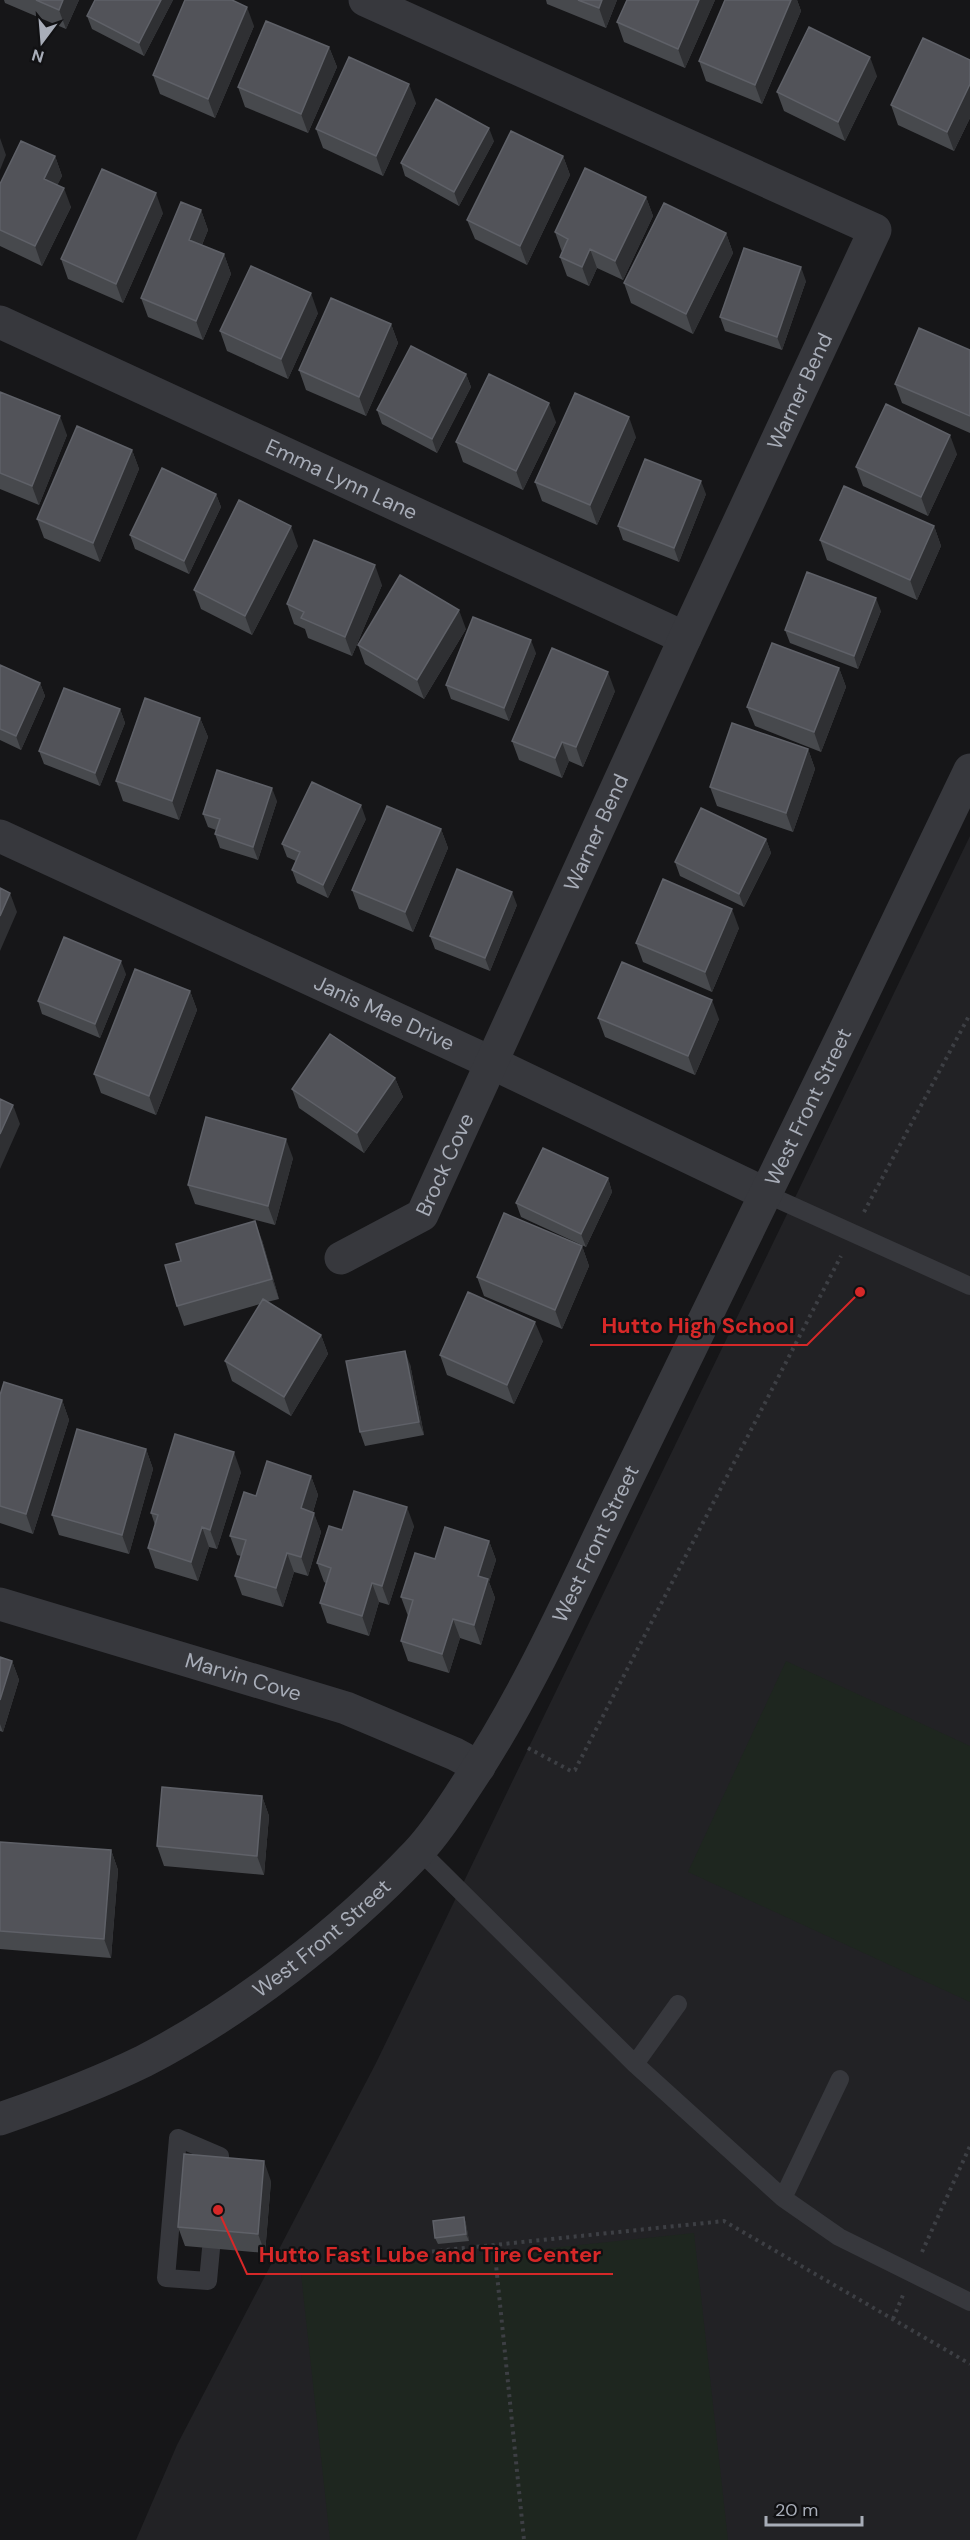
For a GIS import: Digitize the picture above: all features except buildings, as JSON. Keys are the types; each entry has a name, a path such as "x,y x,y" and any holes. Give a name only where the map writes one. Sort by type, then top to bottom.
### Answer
{"street":[{"name":"Warner Bend","path":"364,0 874,230 492,1063"},
{"name":"Emma Lynn Lane","path":"0,322 685,638"},
{"name":"West Front Street","path":"0,2119 73,2093 143,2061 245,2001 360,1908 419,1851 501,1732 541,1654 970,770"},
{"name":"Janis Mae Drive","path":"0,836 492,1063 766,1194"},
{"name":"Brock Cove","path":"341,1258 422,1215 492,1063"},
{"name":"Marvin Cove","path":"0,1604 346,1708 456,1754 479,1767"}],"lane":[{"path":"766,1194 970,1286"},
{"path":"419,1851 635,2064 783,2198 839,2237 970,2302"},
{"path":"635,2064 678,2004"},
{"path":"783,2198 840,2079"},
{"path":"211,2249 208,2281 166,2278 178,2138 220,2156 219,2176"}],"path":[{"path":"893,2319 970,2146"},
{"path":"417,2253 724,2220 970,2364"},
{"path":"494,2245 524,2540"}],"shaded area":[{"path":"970,836 970,2540 136,2540 177,2445 376,2063"},
{"path":"786,1661 970,1746 970,2002 688,1872"},
{"path":"694,2233 728,2540 330,2540 301,2274"}],"place":[{"name":"Hutto High School","path":"860,1292"},
{"name":"Hutto Fast Lube and Tire Center","path":"218,2210"}]}
